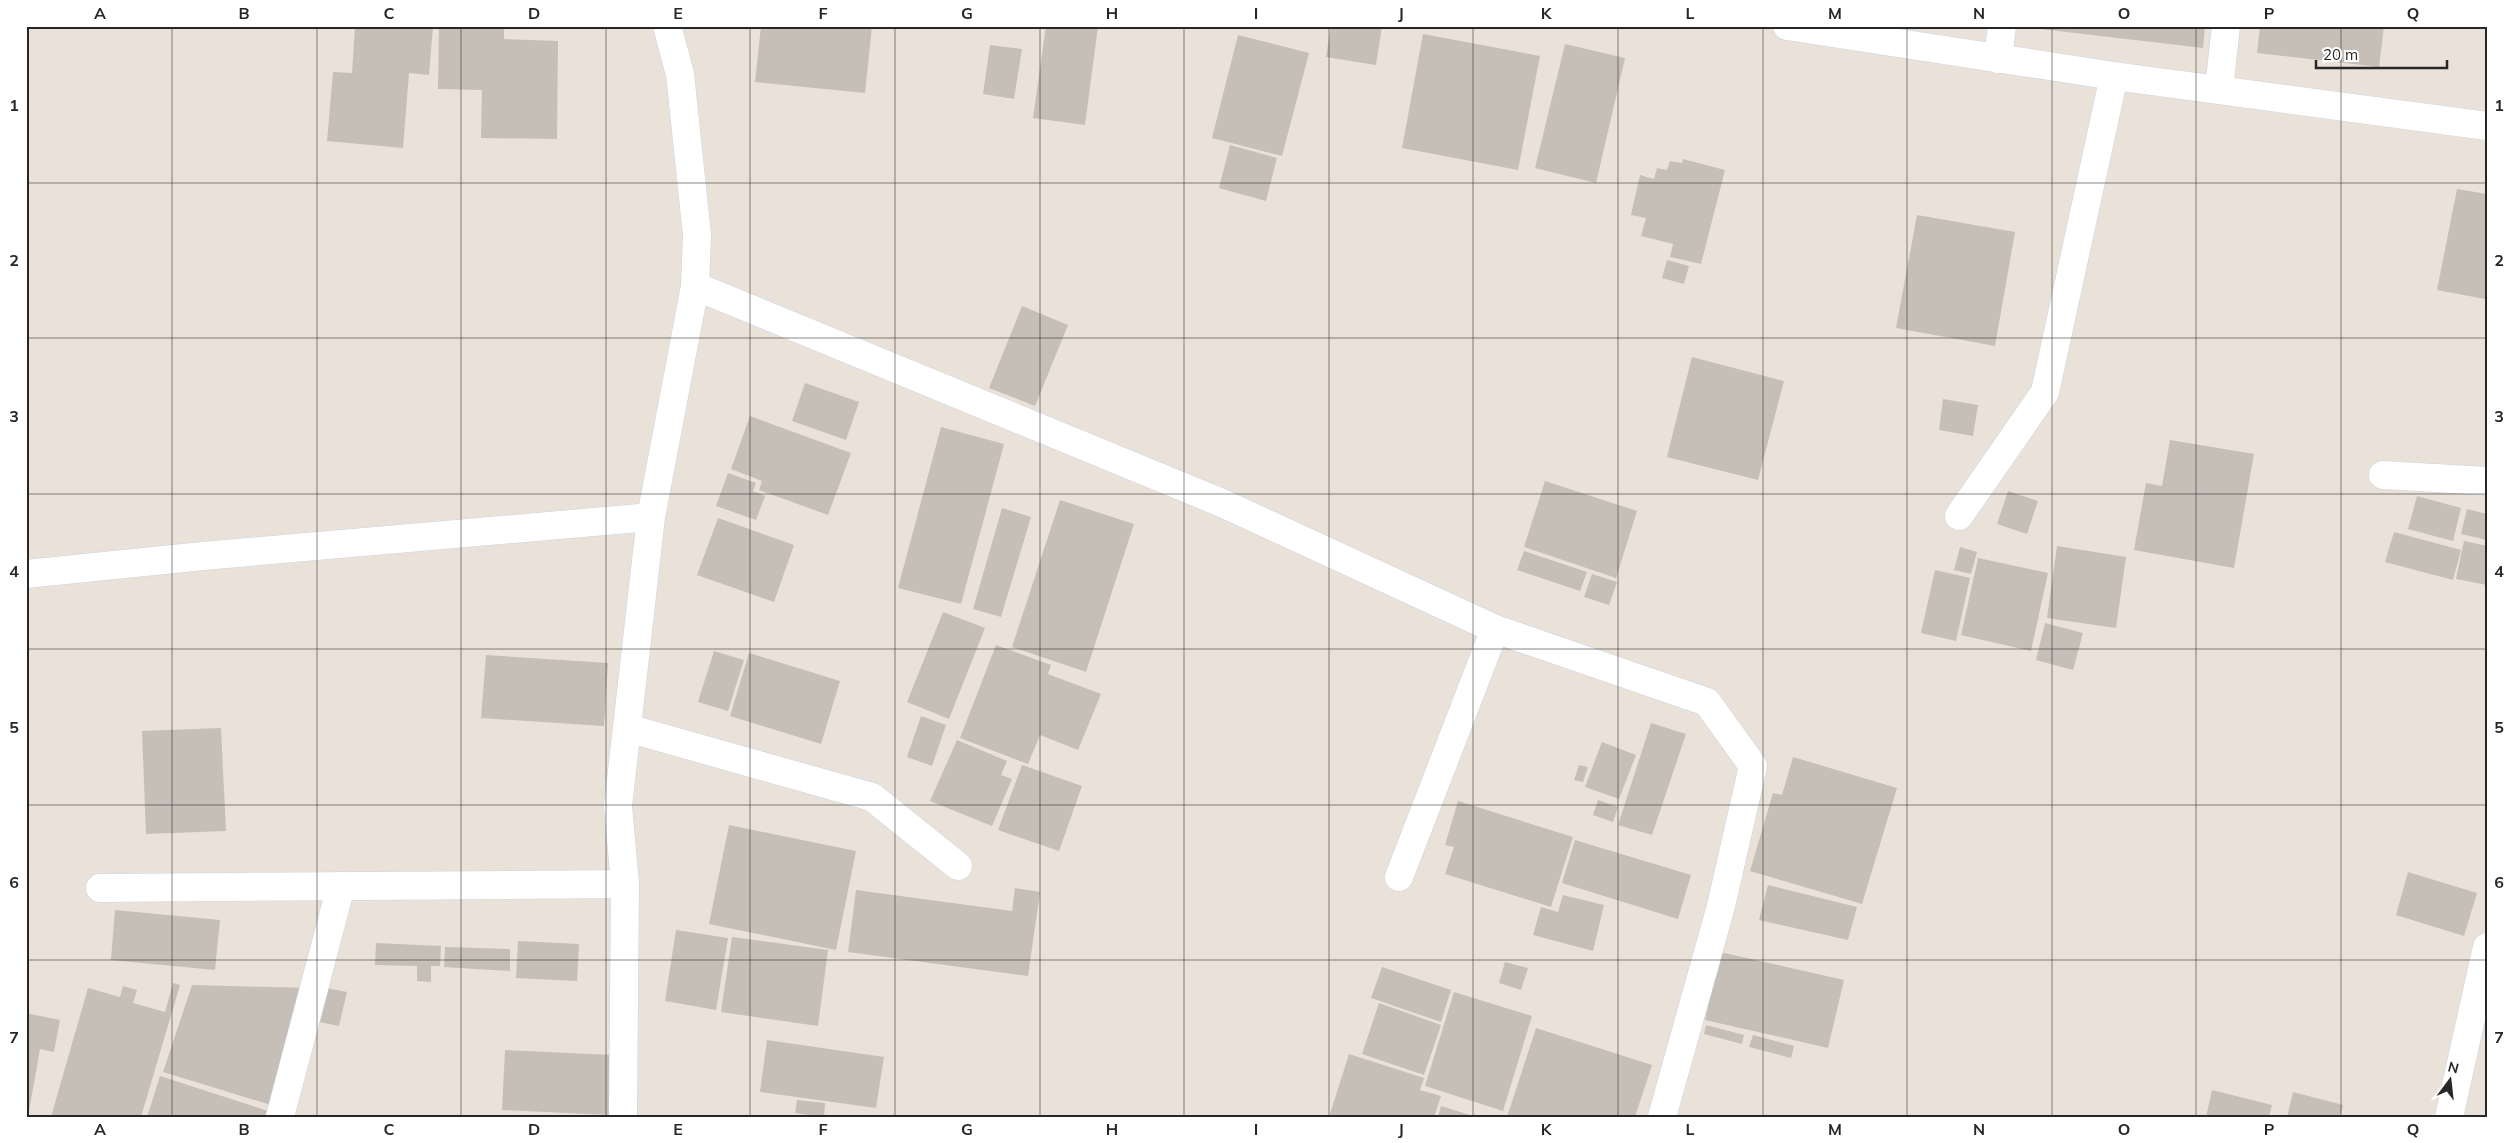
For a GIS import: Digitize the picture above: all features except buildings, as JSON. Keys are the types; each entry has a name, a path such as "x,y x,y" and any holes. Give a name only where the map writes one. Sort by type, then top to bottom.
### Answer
{"street":[{"path":"623,1117 625,884 618,806 651,517 695,286 697,235 680,74 667,26"},
{"path":"1787,26 2114,76 2487,126"},
{"path":"1998,59 2002,26"},
{"path":"2219,89 2226,26"},
{"path":"1959,516 2045,392 2114,76"},
{"path":"695,286 1222,503 1495,629 1708,702 1752,766 1721,906 1662,1117"},
{"path":"2383,475 2487,481"},
{"path":"26,574 203,556 651,517"},
{"path":"1399,877 1495,629"},
{"path":"627,728 872,797 958,866"},
{"path":"100,888 625,884"},
{"path":"280,1117 341,886"},
{"path":"2449,1117 2487,948"}]}
